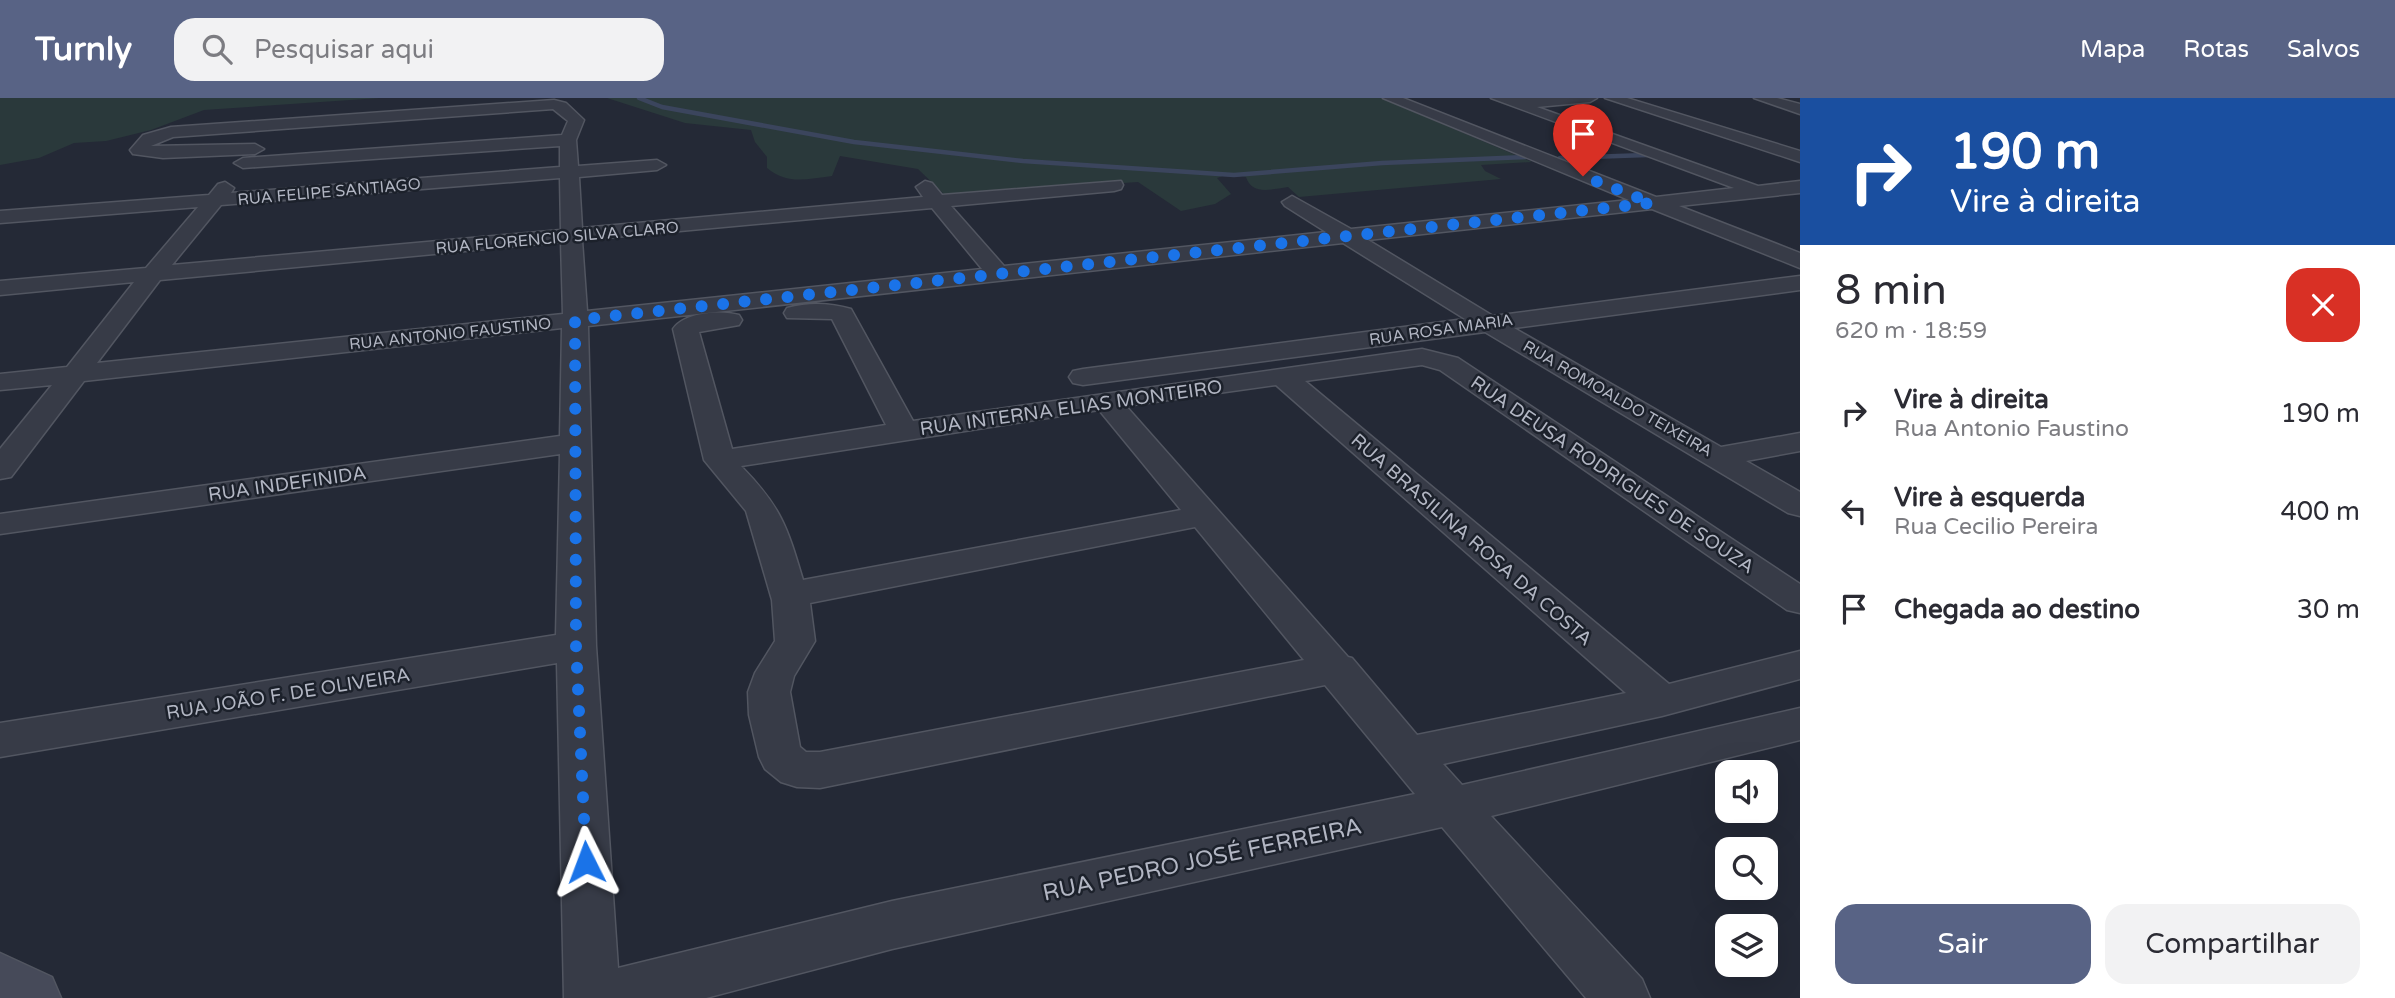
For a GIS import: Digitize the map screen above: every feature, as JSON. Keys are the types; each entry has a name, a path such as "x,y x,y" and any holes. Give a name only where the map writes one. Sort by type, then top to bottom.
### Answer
{"main road":[{"path":"0,982 32,998"}],"street":[{"path":"1390,98 1800,261"},
{"path":"1500,102 1590,98"},
{"path":"1612,98 1800,157"},
{"path":"1761,98 1800,109"},
{"path":"1500,102 1800,205"},
{"path":"569,153 249,156 139,150 149,139 171,132 554,104 561,106 576,120 569,153 575,320 576,646 592,998"},
{"path":"1423,111 1462,108"},
{"name":"RUA FELIPE SANTIAGO","path":"0,217 217,200 569,153 657,165"},
{"path":"0,470 153,274 217,200 249,156"},
{"path":"917,179 938,200 997,273"},
{"name":"RUA FLORENCIO SILVA CLARO","path":"0,288 1114,185"},
{"name":"RUA ANTONIO FAUSTINO","path":"0,382 1800,187"},
{"name":"RUA ROMOALDO TEIXEIRA","path":"1292,202 1488,323 1800,506"},
{"name":"RUA ROSA MARIA","path":"1095,388 1488,323 1800,283"},
{"path":"904,432 842,314 827,310 698,323 686,329 720,460 728,473 756,499 763,511 796,629 795,643 773,676 769,694 781,757 797,769 820,770 1338,668"},
{"name":"RUA INTERNA ELIAS MONTEIRO","path":"720,460 904,432 1095,388 1283,377 1422,357"},
{"name":"RUA DEUSA RODRIGUES DE SOUZA","path":"1422,357 1449,364 1800,601"},
{"name":"RUA BRASILINA ROSA DA COSTA","path":"1283,377 1661,701"},
{"path":"1095,388 1338,668 1452,806 1622,998"},
{"path":"1717,457 1800,442"},
{"name":"RUA INDEFINIDA","path":"0,524 574,443"},
{"path":"787,595 1206,515"},
{"name":"RUA JOÃO F. DE OLIVEIRA","path":"0,740 576,646"},
{"path":"1409,754 1661,701 1800,664"},
{"name":"RUA PEDRO JOSÉ FERREIRA","path":"604,998 892,925 1452,806 1800,724"}],"shaded area":[{"path":"0,98 380,98 204,110 151,130 106,141 74,143 39,158 0,165"},
{"path":"607,98 1381,98 1532,162 1481,165 1485,171 1501,179 1299,197 1288,187 1258,189 1249,183 1246,177 1231,173 1217,178 1231,194 1215,204 1181,211 1138,182 945,195 918,169 840,156 832,176 798,180 782,177 767,168 767,157 755,142 751,130 685,123"}],"waterway":[{"path":"639,98 662,107 854,142 1023,161 1234,175 1382,163 1526,157"},
{"path":"1560,158 1647,155"}],"route":[{"path":"586,862 576,646 575,320 1652,203 1583,176"}]}
